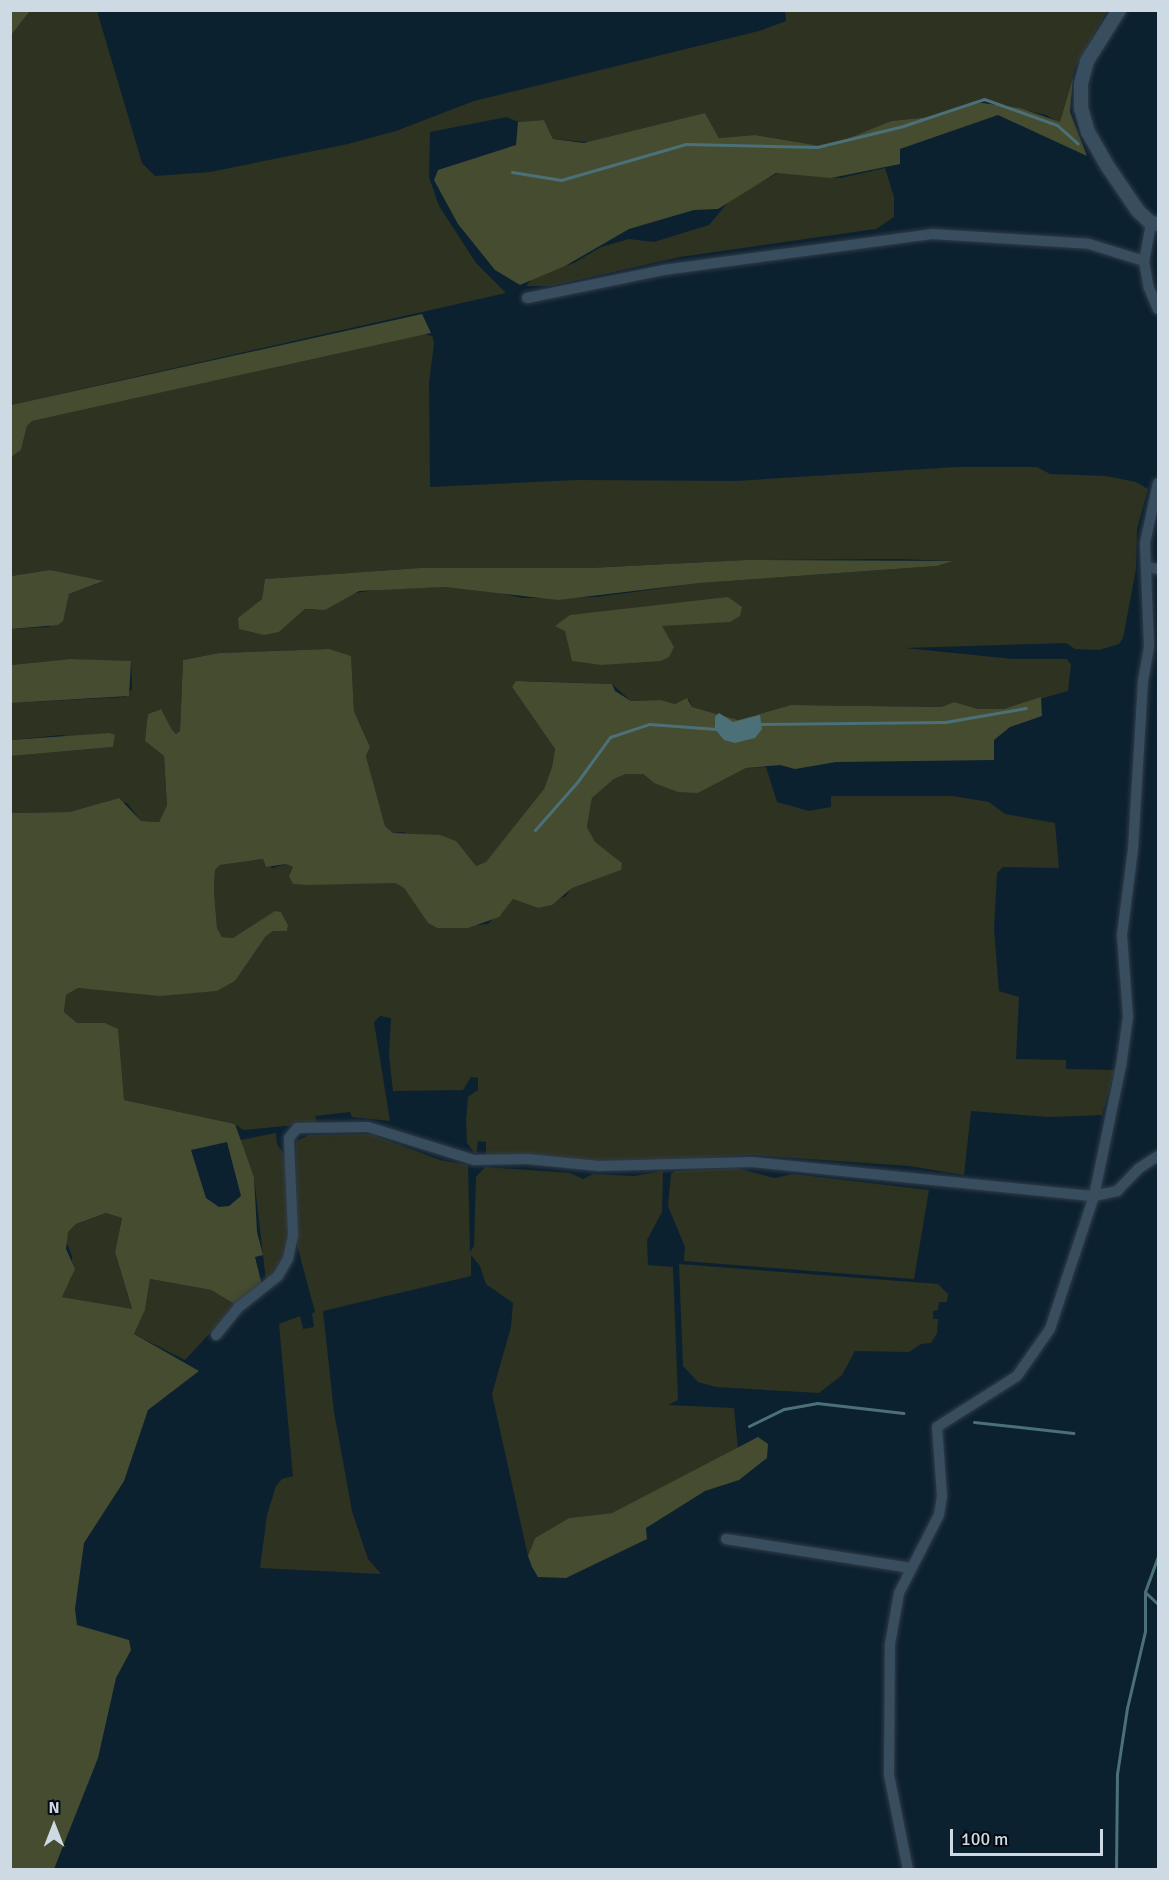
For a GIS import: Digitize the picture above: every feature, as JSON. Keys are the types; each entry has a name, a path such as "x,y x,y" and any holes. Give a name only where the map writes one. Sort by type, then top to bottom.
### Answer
{"street":[{"path":"1119,10 1087,61 1082,108 1088,132 1108,167 1138,211 1155,224 1144,261 1149,288 1158,309"},
{"path":"527,298 674,268 932,234 1089,244 1144,261"},
{"path":"908,1869 889,1775 890,1644 899,1593 930,1536 942,1496 937,1427 1017,1376 1050,1329 1094,1196 1128,1017 1122,935 1133,849 1143,681 1149,647 1146,528 1158,483"},
{"path":"1146,567 1158,569"},
{"path":"216,1335 239,1307 278,1276 288,1259 293,1235 290,1138 297,1128 368,1127 474,1160 527,1159 599,1166 752,1162 1094,1196 1117,1191 1138,1169 1158,1156"},
{"path":"726,1539 911,1568"}],"shaded area":[{"path":"10,11 30,11 11,35"},
{"path":"30,11 97,11 142,163 155,176 210,172 348,144 396,131 474,101 759,31 786,21 785,11 1107,11 1075,68 1060,123 1046,115 987,101 940,116 891,121 827,147 755,135 719,138 705,113 599,143 553,139 544,120 518,122 507,117 430,132 429,177 439,206 476,263 506,293 11,405 10,35"},
{"path":"1073,77 1070,112 1087,156 998,115 900,149 900,164 831,178 776,173 718,209 694,210 629,229 565,266 520,285 495,270 458,224 434,180 438,170 516,145 518,122 544,120 553,139 584,143 705,113 719,138 755,135 827,147 891,121 940,116 975,102 1020,108 1060,122"},
{"path":"885,168 894,197 894,217 876,229 680,257 551,286 526,286 536,275 574,263 601,247 629,239 654,242 709,225 731,199 778,173 841,178"},
{"path":"422,314 431,333 32,421 27,426 21,450 11,457 11,405"},
{"path":"424,334 432,336 434,343 429,383 430,487 577,480 736,481 956,467 1037,467 1050,474 1106,476 1136,482 1148,489 1137,529 1136,569 1123,638 1119,644 1099,650 1075,649 1066,643 905,648 1013,659 1067,659 1071,665 1068,691 1004,709 978,709 954,702 943,707 791,705 738,720 692,707 689,699 675,704 661,700 631,701 612,684 525,681 512,687 555,749 552,767 544,789 486,863 476,866 403,832 393,833 385,826 366,756 370,747 354,711 351,662 329,649 219,653 183,660 180,731 176,734 172,730 160,709 148,714 145,741 164,756 167,805 159,822 141,821 127,803 110,800 102,806 70,812 11,813 11,756 113,747 62,735 11,740 11,703 125,697 132,689 131,662 70,659 11,665 10,629 49,627 69,594 103,582 50,570 11,576 11,457 21,450 27,426 32,421","holes":["746,560 952,561 937,566 700,583 597,597 522,598 484,589 445,587 383,589 349,594 315,610 305,609 279,632 239,618 262,599 265,579 420,568 590,568"]},
{"path":"746,560 953,561 937,566 700,583 558,600 445,587 359,591 325,610 305,609 279,632 264,635 239,629 238,618 262,599 265,579 420,568 590,568"},
{"path":"50,570 104,581 69,594 63,621 58,625 11,629 11,576"},
{"path":"728,597 742,607 740,616 730,622 662,626 674,647 669,657 661,661 601,665 572,661 565,631 555,626 570,615"},
{"path":"329,649 351,656 354,711 370,747 366,756 385,826 393,833 440,835 456,841 476,866 486,862 544,789 552,767 555,749 512,687 516,681 612,684 615,691 631,701 661,700 675,704 687,698 692,707 738,720 791,705 942,707 954,702 978,709 1004,709 1041,697 1042,716 1010,727 994,740 994,760 836,762 795,769 780,765 746,768 698,793 678,792 654,783 643,774 626,774 614,779 592,798 587,827 595,842 622,863 621,870 572,888 552,905 538,908 513,899 499,917 468,928 437,928 428,923 404,888 395,883 293,884 289,876 293,867 286,864 266,867 263,859 220,865 215,870 214,891 217,928 222,937 233,938 275,911 281,912 288,925 287,931 273,931 266,936 235,981 217,991 160,996 78,988 66,995 64,1012 77,1023 105,1023 118,1029 124,1100 235,1124 254,1177 257,1232 263,1255 255,1257 262,1285 236,1305 211,1290 150,1279 145,1310 134,1334 199,1371 148,1410 124,1481 84,1543 75,1609 77,1625 129,1640 131,1650 116,1678 98,1758 54,1869 11,1870 11,813 70,812 119,798 141,821 159,822 167,805 164,756 145,741 148,714 161,709 172,730 176,734 180,731 183,660 219,653","holes":["227,1142 241,1196 229,1206 219,1207 206,1198 191,1150","106,1213 122,1218 115,1252 132,1309 62,1297 75,1269 66,1249 68,1232 76,1224"]},
{"path":"70,659 131,661 129,696 11,703 11,665"},
{"path":"719,713 733,722 760,715 762,729 755,738 735,743 724,740 715,729 715,717"},
{"path":"109,733 115,735 113,747 11,756 11,740"},
{"path":"766,767 777,802 809,811 831,807 831,796 953,796 989,802 1005,814 1055,823 1059,868 1003,867 997,873 994,929 999,991 1019,997 1016,1059 1066,1060 1066,1069 1115,1070 1102,1115 1049,1117 971,1111 964,1175 909,1166 753,1155 616,1163 486,1155 486,1142 478,1141 476,1155 467,1143 466,1120 468,1097 478,1090 478,1078 471,1077 463,1090 393,1091 389,1055 391,1018 380,1016 374,1022 390,1121 352,1117 350,1112 315,1116 317,1123 243,1130 235,1124 124,1100 119,1065 87,1024 77,1023 64,1012 66,995 78,988 186,993 217,991 235,981 266,936 272,931 287,931 288,925 281,912 233,938 222,937 217,928 214,891 215,870 220,865 263,859 272,868 286,864 293,867 292,873 395,883 404,888 428,923 437,928 488,924 513,899 538,908 566,896 571,888 585,881 612,873 622,863 594,842 587,827 592,798 614,779 626,774 643,774 654,783 698,793 746,768"},
{"path":"276,1133 277,1144 287,1159 291,1237 282,1266 266,1281 254,1177 240,1140"},
{"path":"370,1134 440,1160 468,1165 470,1252 474,1246 476,1177 485,1167 570,1173 583,1179 593,1174 634,1176 663,1171 662,1212 647,1240 648,1265 673,1267 678,1400 668,1405 734,1408 738,1449 612,1513 569,1518 535,1538 528,1556 492,1394 511,1327 513,1303 486,1284 480,1266 471,1255 471,1276 323,1311 334,1412 352,1511 368,1559 381,1574 260,1568 267,1515 276,1486 282,1479 293,1476 279,1324 300,1316 303,1329 314,1327 312,1313 315,1312 297,1245 296,1141 309,1135"},
{"path":"737,1168 774,1178 793,1174 929,1190 914,1279 684,1261 685,1247 668,1206 671,1174 675,1171"},
{"path":"106,1213 122,1218 115,1252 132,1310 62,1297 62,1290 71,1279 72,1256 65,1239 68,1232 76,1224"},
{"path":"679,1264 938,1284 948,1294 947,1302 939,1302 938,1310 933,1311 933,1319 938,1319 937,1333 931,1343 921,1344 909,1352 855,1351 842,1375 819,1393 716,1387 698,1382 683,1366"},
{"path":"150,1279 211,1290 236,1305 185,1360 134,1334 145,1310"},
{"path":"758,1437 768,1444 767,1458 739,1480 705,1491 646,1528 647,1539 566,1578 538,1577 528,1556 535,1538 569,1518 612,1513"}],"waterway":[{"path":"512,172 561,180 686,144 817,147 903,126 984,99 1057,125 1078,144"},
{"path":"760,724 945,722 1026,708"},
{"path":"535,830 578,781 610,737 649,724 717,729"},
{"path":"749,1426 784,1409 817,1403 903,1413"},
{"path":"974,1422 1073,1433"},
{"path":"1158,1556 1145,1592 1158,1604"},
{"path":"1116,1870 1117,1774 1127,1708 1145,1631 1145,1592"}]}
